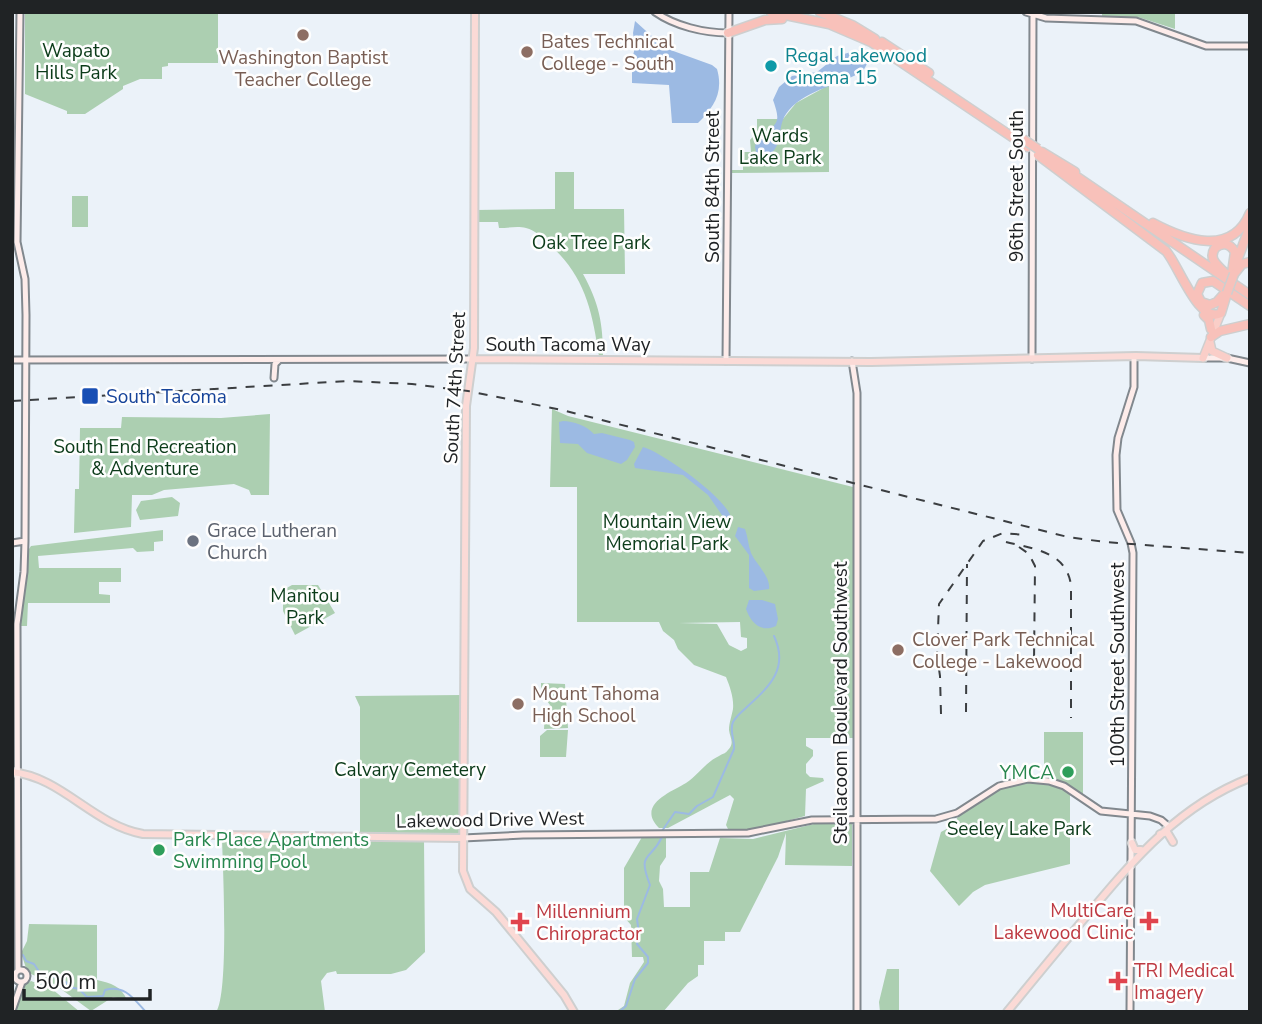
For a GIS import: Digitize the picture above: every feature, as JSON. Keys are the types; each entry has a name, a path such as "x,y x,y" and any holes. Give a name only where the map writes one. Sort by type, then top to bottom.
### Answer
{"highway":[{"path":"771,12 829,24 860,37 905,63 1232,275 1250,291"},
{"path":"797,12 841,23 875,39"},
{"path":"820,12 852,24 911,60 1025,143"},
{"path":"729,33 774,18 813,23 860,37"},
{"path":"1039,152 1159,245 1171,257 1198,306 1207,314 1219,314"},
{"path":"1039,152 1250,291"},
{"path":"1068,176 1250,303"},
{"path":"1142,217 1181,237 1217,240 1236,233 1250,213"},
{"path":"1201,357 1250,226"},
{"path":"1232,275 1250,233"},
{"path":"1232,275 1242,264 1250,262"},
{"path":"1183,276 1192,302 1209,320 1212,351 1227,358"},
{"path":"1226,293 1210,305 1201,302 1197,294 1202,284 1213,281 1250,303"},
{"path":"1210,337 1220,331 1250,324"}],"main road":[{"path":"12,1009 19,981 27,975 21,970 20,958 15,772 17,624 24,576 25,541 25,279 17,242 20,12"},
{"name":"South 74th Street","path":"475,12 473,359 466,406 464,879 470,889 496,912 514,933 566,996 574,1012"},
{"path":"654,12 706,32 729,33"},
{"name":"South 84th Street","path":"726,361 729,12"},
{"path":"1026,12 1046,19 1136,22 1204,45 1250,46"},
{"name":"96th Street South","path":"1031,359 1033,14"},
{"path":"1134,360 1145,357"},
{"name":"South Tacoma Way","path":"13,360 852,361 1201,357 1227,358 1250,363"},
{"name":"South Tacoma Way","path":"1123,358 1198,360 1201,357"},
{"path":"274,378 275,364 279,360"},
{"name":"100th Street Southwest","path":"1130,1012 1133,553 1116,503 1116,448 1133,390 1134,360"},
{"path":"836,361 851,370"},
{"name":"Steilacoom Boulevard Southwest","path":"852,361 856,395"},
{"name":"Steilacoom Boulevard Southwest","path":"852,361 856,395 857,1012"},
{"path":"12,542 25,541"},
{"name":"Lakewood Drive West","path":"15,772 46,782 101,818 125,830 157,835 463,838 753,833 809,820 943,818 960,811 999,786 1028,779 1064,786 1101,811 1154,817 1168,826"},
{"path":"1007,1012 1145,847 1168,826 1217,793 1250,778"},
{"path":"1158,835 1167,832 1173,842"},
{"path":"1132,843 1136,851 1145,847"},
{"path":"19,981 14,975 21,970"}],"green space":[{"name":"Wapato Hills Park","path":"25,12 218,12 218,63 168,63 168,66 162,67 162,79 140,79 123,86 123,89 85,114 67,114 67,111 25,94"},
{"path":"1102,12 1175,12 1175,29 1138,17 1102,17"},
{"name":"Wards Lake Park","path":"829,85 829,172 730,173 730,170 743,170 743,152 751,152 750,140 757,132 757,119 783,119 796,103"},
{"name":"Oak Tree Park","path":"555,172 574,172 574,209 624,209 625,274 583,274 599,314 603,356 599,356 585,295 579,281 561,256 529,229 499,228 498,222 476,222 476,210 555,209"},
{"path":"72,196 88,196 88,227 72,227"},
{"name":"Mountain View Memorial Park","path":"552,409 568,416 853,487 853,738 806,738 806,746 813,750 813,756 806,764 806,773 810,777 823,778 824,781 806,789 805,816 757,829 728,829 726,825 734,799 730,795 668,828 659,828 651,813 658,800 686,783 730,747 732,743 729,727 733,705 730,689 726,677 694,665 663,631 659,622 577,622 577,487 550,487","holes":["740,622 741,637 747,638 747,648 741,651 729,645 717,624 679,623"]},
{"name":"South End Recreation & Adventure","path":"270,414 269,495 251,495 249,490 234,484 164,490 152,495 132,495 131,527 74,533 75,489 79,489 80,428 121,428 122,417 221,418"},
{"path":"172,497 180,503 178,516 140,520 136,510 141,501"},
{"path":"163,530 163,541 154,542 154,551 137,552 133,548 38,556 39,568 121,568 121,582 99,582 99,594 110,595 110,603 28,603 27,626 20,626 31,546"},
{"name":"Manitou Park","path":"292,585 318,585 335,613 295,635 283,611 283,590"},
{"path":"541,683 565,684 568,728 544,729 545,711 550,705 541,693"},
{"name":"Calvary Cemetery","path":"461,695 460,835 360,833 360,707 355,696"},
{"path":"547,730 568,730 566,757 540,757 540,736"},
{"path":"1044,732 1083,732 1083,797 1055,780 1044,778"},
{"name":"Seeley Lake Park","path":"1033,778 1070,790 1070,864 985,885 959,906 930,871 941,832 952,826 963,809 995,788"},
{"path":"822,822 852,823 852,866 785,865 786,833 778,857 740,932 725,932 725,941 704,941 704,965 698,965 698,976 688,983 663,1012 615,1012 624,1006 630,983 644,962 643,957 632,957 631,925 624,917 624,868 642,837 666,837 666,857 660,866 659,881 663,889 664,907 690,907 690,872 709,872 720,838 753,839"},
{"path":"222,839 424,840 425,952 406,970 391,974 337,974 336,971 327,973 321,981 325,1012 216,1012 223,981 224,957"},
{"path":"29,924 97,925 97,980 115,986 127,1000 113,997 91,1011 54,984 31,974 21,953 27,941"},
{"path":"887,969 899,969 899,1012 880,1012 879,1002"},
{"path":"31,981 52,989 80,1012 15,1012 23,986"}],"water":[{"path":"635,21 665,48 717,69 719,85 716,99 698,123 672,123 669,85 632,83"},
{"path":"858,50 867,57 863,71 797,103 785,116 776,147 766,158 757,156 757,137 776,123 777,114 773,100 779,87 792,76 817,72 837,56"},
{"path":"559,422 580,424 594,434 602,433 630,440 635,447 621,464 587,453 578,444 560,443"},
{"path":"643,447 693,477 719,500 731,518 724,518 708,495 683,475 635,468 634,464"},
{"path":"738,527 745,529 751,553 766,575 769,589 754,591 749,588 749,555 735,536"},
{"path":"749,600 775,604 778,619 776,626 766,628 757,625 746,609"}],"waterway":[{"path":"662,831 675,812 689,814 713,797 734,749 733,722 775,676 779,658 774,636"},
{"path":"619,1012 626,1006 635,979 648,963 648,957 637,944 637,919 650,885 645,861 662,837"},
{"path":"23,955 40,973 66,982 69,987 79,989 87,997 103,996 105,990 118,989 149,1012"}],"railway":[{"path":"12,401 348,381 412,384 468,391 562,410 1068,537 1250,553"},
{"path":"941,714 937,655 939,604 983,541 1003,533 1026,535"},
{"path":"1006,542 1047,553 1063,565 1068,574 1071,585 1071,718"},
{"path":"1019,547 1029,554 1035,566 1034,662"},
{"path":"966,712 967,564"}],"place":[{"name":"Washington Baptist Teacher College","path":"303,35"},
{"name":"Bates Technical College - South","path":"527,52"},
{"name":"Regal Lakewood Cinema 15","path":"771,66"},
{"name":"South Tacoma","path":"90,396"},
{"name":"Grace Lutheran Church","path":"193,541"},
{"name":"Clover Park Technical College - Lakewood","path":"898,650"},
{"name":"Mount Tahoma High School","path":"518,704"},
{"name":"YMCA","path":"1068,772"},
{"name":"Park Place Apartments Swimming Pool","path":"159,850"},
{"name":"MultiCare Lakewood Clinic","path":"1149,921"},
{"name":"Millennium Chiropractor","path":"520,922"},
{"name":"TRI Medical Imagery","path":"1118,981"}]}
